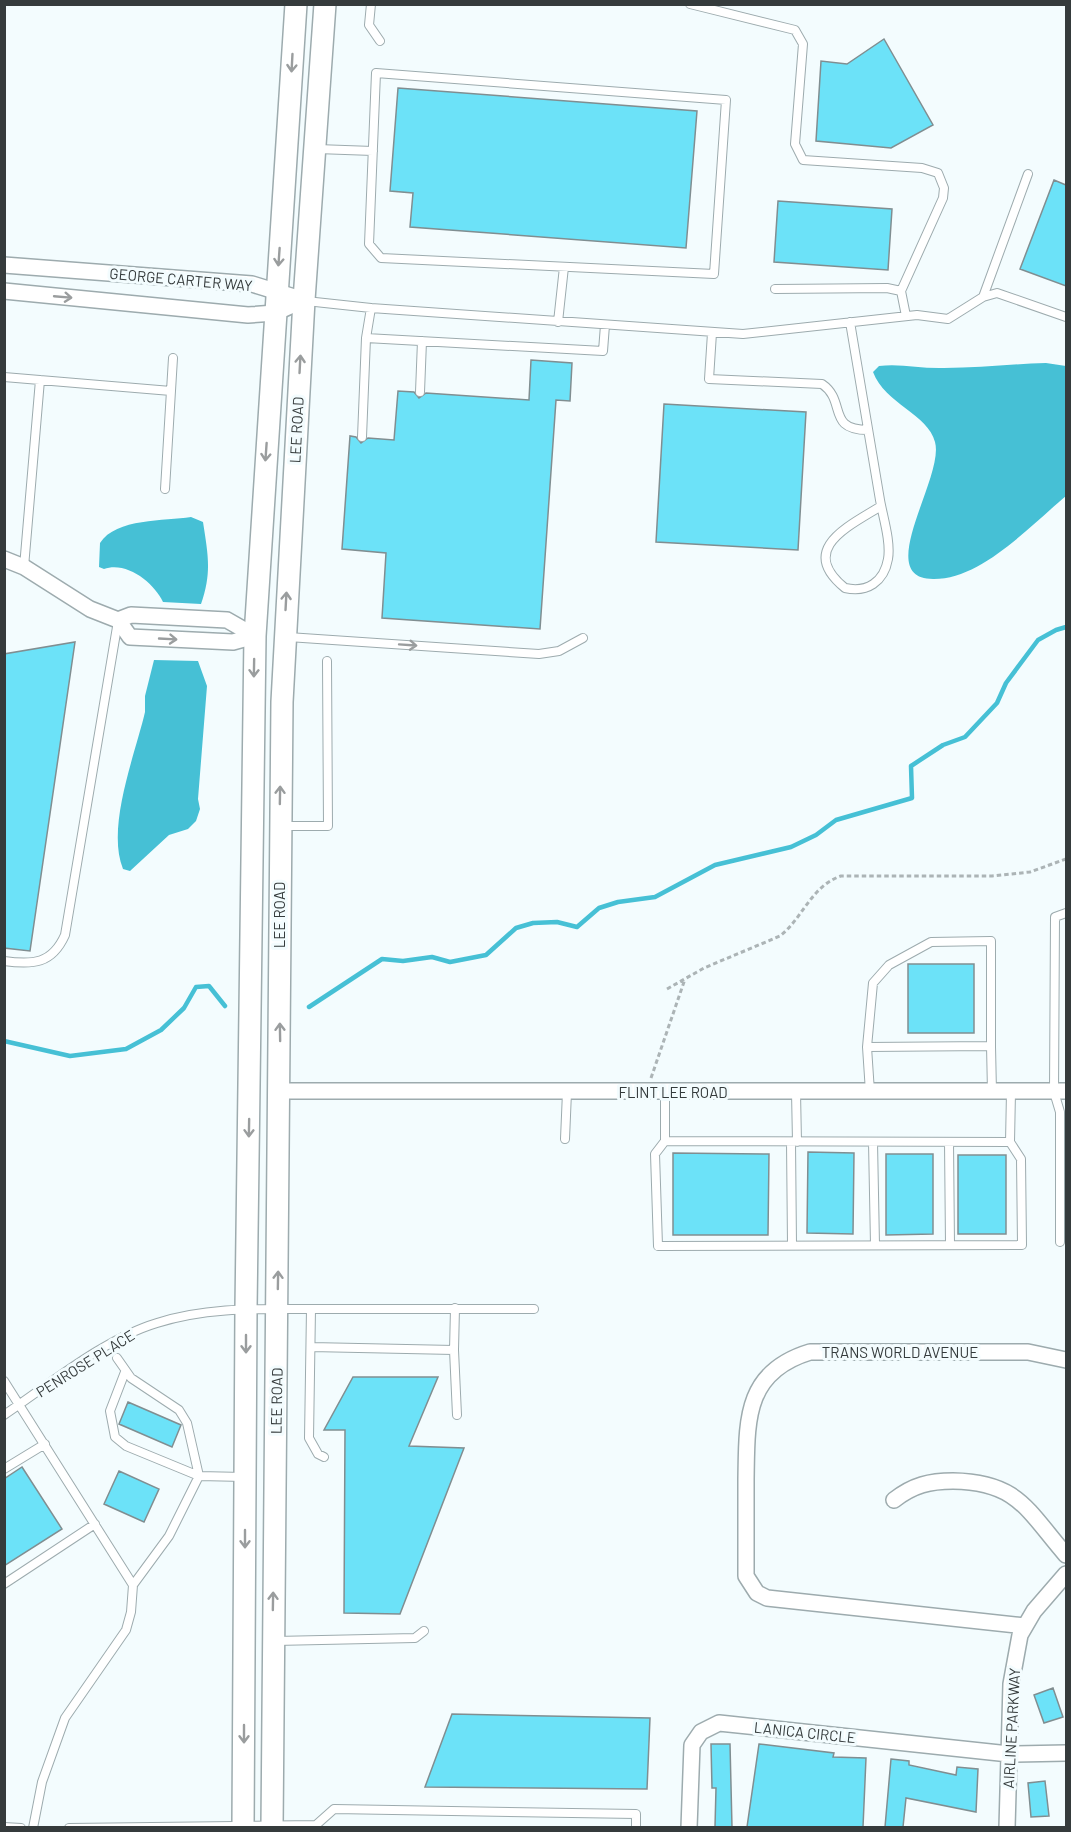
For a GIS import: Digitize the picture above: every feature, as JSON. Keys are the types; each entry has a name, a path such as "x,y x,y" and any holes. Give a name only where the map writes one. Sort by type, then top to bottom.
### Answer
{"street":[{"name":"LEE ROAD","path":"243,1826 246,1309 255,636 296,4"},
{"name":"LEE ROAD","path":"272,1826 280,1091 280,826 284,637 304,300 325,4"},
{"name":"GEORGE CARTER WAY","path":"4,265 252,284 304,300"},
{"name":"GEORGE CARTER WAY","path":"4,291 248,315 275,313 304,300"},
{"path":"4,559 24,567 90,609 118,620 130,637 233,642 255,636"},
{"path":"118,620 131,615 227,620 255,636"},
{"name":"FLINT LEE ROAD","path":"280,1091 1060,1091"},
{"name":"TRANS WORLD AVENUE","path":"1025,1626 766,1598 757,1593 746,1576 748,1420 753,1399 770,1374 795,1357 810,1352 1028,1352 1066,1360"},
{"path":"894,1500 921,1484 937,1481 980,1482 995,1486 1017,1499 1066,1555"},
{"name":"AIRLINE PARKWAY","path":"1007,1827 1011,1684 1020,1635 1058,1581 1066,1574"},
{"name":"LANICA CIRCLE","path":"689,1827 692,1745 701,1732 719,1723 1009,1755 1066,1753"}],"lane":[{"path":"371,4 369,25 380,40"},
{"path":"690,4 800,33 803,44 795,144 803,160 922,168 938,173 944,189 943,198 901,291 906,316"},
{"path":"376,73 726,100 714,274 381,258 369,244 373,151 376,73"},
{"path":"315,148 373,151"},
{"path":"983,297 1028,174"},
{"path":"558,322 564,267"},
{"path":"775,289 887,288 901,291"},
{"path":"304,300 370,308 743,334 906,316 948,319 983,297 997,293 1066,317"},
{"path":"362,437 366,338 370,308"},
{"path":"850,322 881,506 889,556 881,579 862,590 845,588 828,568 825,552 828,545 838,534 881,506"},
{"path":"366,338 603,351 605,326"},
{"path":"712,333 710,379 822,384 832,396 844,425 851,430 868,430"},
{"path":"420,392 422,341"},
{"path":"165,489 173,358"},
{"path":"4,377 171,391"},
{"path":"24,567 40,380"},
{"path":"4,961 28,964 38,962 60,947 65,935 118,620"},
{"path":"284,637 539,654 559,651 583,638"},
{"path":"280,826 328,826 327,661"},
{"path":"1060,1242 1060,1091 1055,917 1066,913"},
{"path":"870,1092 867,1047 873,983 889,965 931,942 991,941 992,1092"},
{"path":"867,1047 991,1046"},
{"path":"566,1139 567,1092"},
{"path":"665,1092 665,1141 656,1154 658,1246 1022,1245 1021,1159 1010,1142 1011,1092"},
{"path":"792,1245 796,1092"},
{"path":"665,1141 1010,1142"},
{"path":"873,1142 875,1245"},
{"path":"949,1142 950,1245"},
{"path":"455,1308 457,1415"},
{"name":"PENROSE PLACE","path":"4,1415 98,1353 144,1328 176,1317 246,1309 534,1309"},
{"path":"311,1309 309,1438 318,1454 324,1457"},
{"path":"311,1347 454,1350"},
{"path":"33,1827 42,1782 65,1718 126,1630 134,1585 169,1536 199,1476 188,1423 179,1410 125,1372 117,1358"},
{"path":"125,1372 110,1411 115,1437 126,1446 199,1476 246,1477"},
{"path":"4,1381 134,1585"},
{"path":"4,1469 45,1444"},
{"path":"4,1584 95,1524"},
{"path":"273,1641 415,1638 424,1630"},
{"path":"69,1827 317,1826 334,1809 636,1814 636,1827"},
{"path":"4,1827 21,1827"}],"path":[{"path":"667,989 686,978 780,936 816,891 830,879 841,876 992,876 1030,872 1066,859"},
{"path":"647,1092 686,978"}],"water":[{"path":"1046,363 1066,366 1066,496 1022,535 970,570 952,577 934,579 916,575 909,563 909,545 930,478 935,458 935,442 931,432 924,424 887,392 873,372 879,366 887,365 957,368"},
{"path":"191,517 203,522 206,544 208,573 201,604 163,602 153,588 139,575 122,568 99,567 100,543 117,529 142,522"},
{"path":"154,660 198,661 207,686 198,799 200,809 196,821 188,829 169,835 130,871 123,869 119,852 120,812 145,712 145,696"}],"building":[{"path":"884,39 933,125 891,148 816,141 821,61 847,64"},
{"path":"398,88 697,111 686,248 410,227 413,193 390,191"},
{"path":"1054,180 1066,185 1066,286 1020,269"},
{"path":"778,201 892,209 888,270 774,262"},
{"path":"531,360 572,363 570,401 556,400 540,629 382,618 386,553 342,549 350,436 356,437 361,443 368,438 394,440 398,391 414,392 419,398 426,393 529,400"},
{"path":"664,404 806,412 798,550 656,542"},
{"path":"75,642 30,951 4,948 4,654"},
{"path":"908,964 974,964 974,1033 908,1033"},
{"path":"808,1152 854,1153 853,1234 807,1233"},
{"path":"673,1153 769,1154 768,1235 673,1235"},
{"path":"886,1154 933,1154 933,1234 886,1235"},
{"path":"958,1155 1006,1155 1006,1234 958,1234"},
{"path":"353,1377 438,1377 409,1446 464,1448 400,1614 344,1613 345,1430 324,1430"},
{"path":"128,1402 181,1425 172,1447 119,1424"},
{"path":"22,1467 62,1529 4,1566 4,1479"},
{"path":"119,1471 159,1489 144,1522 104,1504"},
{"path":"1053,1688 1063,1717 1044,1723 1034,1695"},
{"path":"452,1714 650,1718 647,1789 425,1787"},
{"path":"711,1744 730,1744 732,1827 715,1827 716,1788 712,1788"},
{"path":"759,1744 834,1753 833,1757 866,1758 863,1827 747,1827"},
{"path":"891,1759 909,1761 909,1765 956,1775 957,1767 978,1769 976,1812 906,1798 903,1827 885,1827"},
{"path":"1045,1781 1049,1816 1031,1817 1028,1783"}],"waterway":[{"path":"309,1007 382,959 403,961 432,957 450,962 486,955 516,928 533,923 557,922 577,927 599,908 618,902 655,897 715,865 791,847 816,835 836,820 912,798 911,766 943,745 965,737 997,703 1006,683 1038,640 1066,627"},
{"path":"4,1041 70,1056 126,1049 161,1030 184,1008 196,987 209,986 225,1006"}]}
